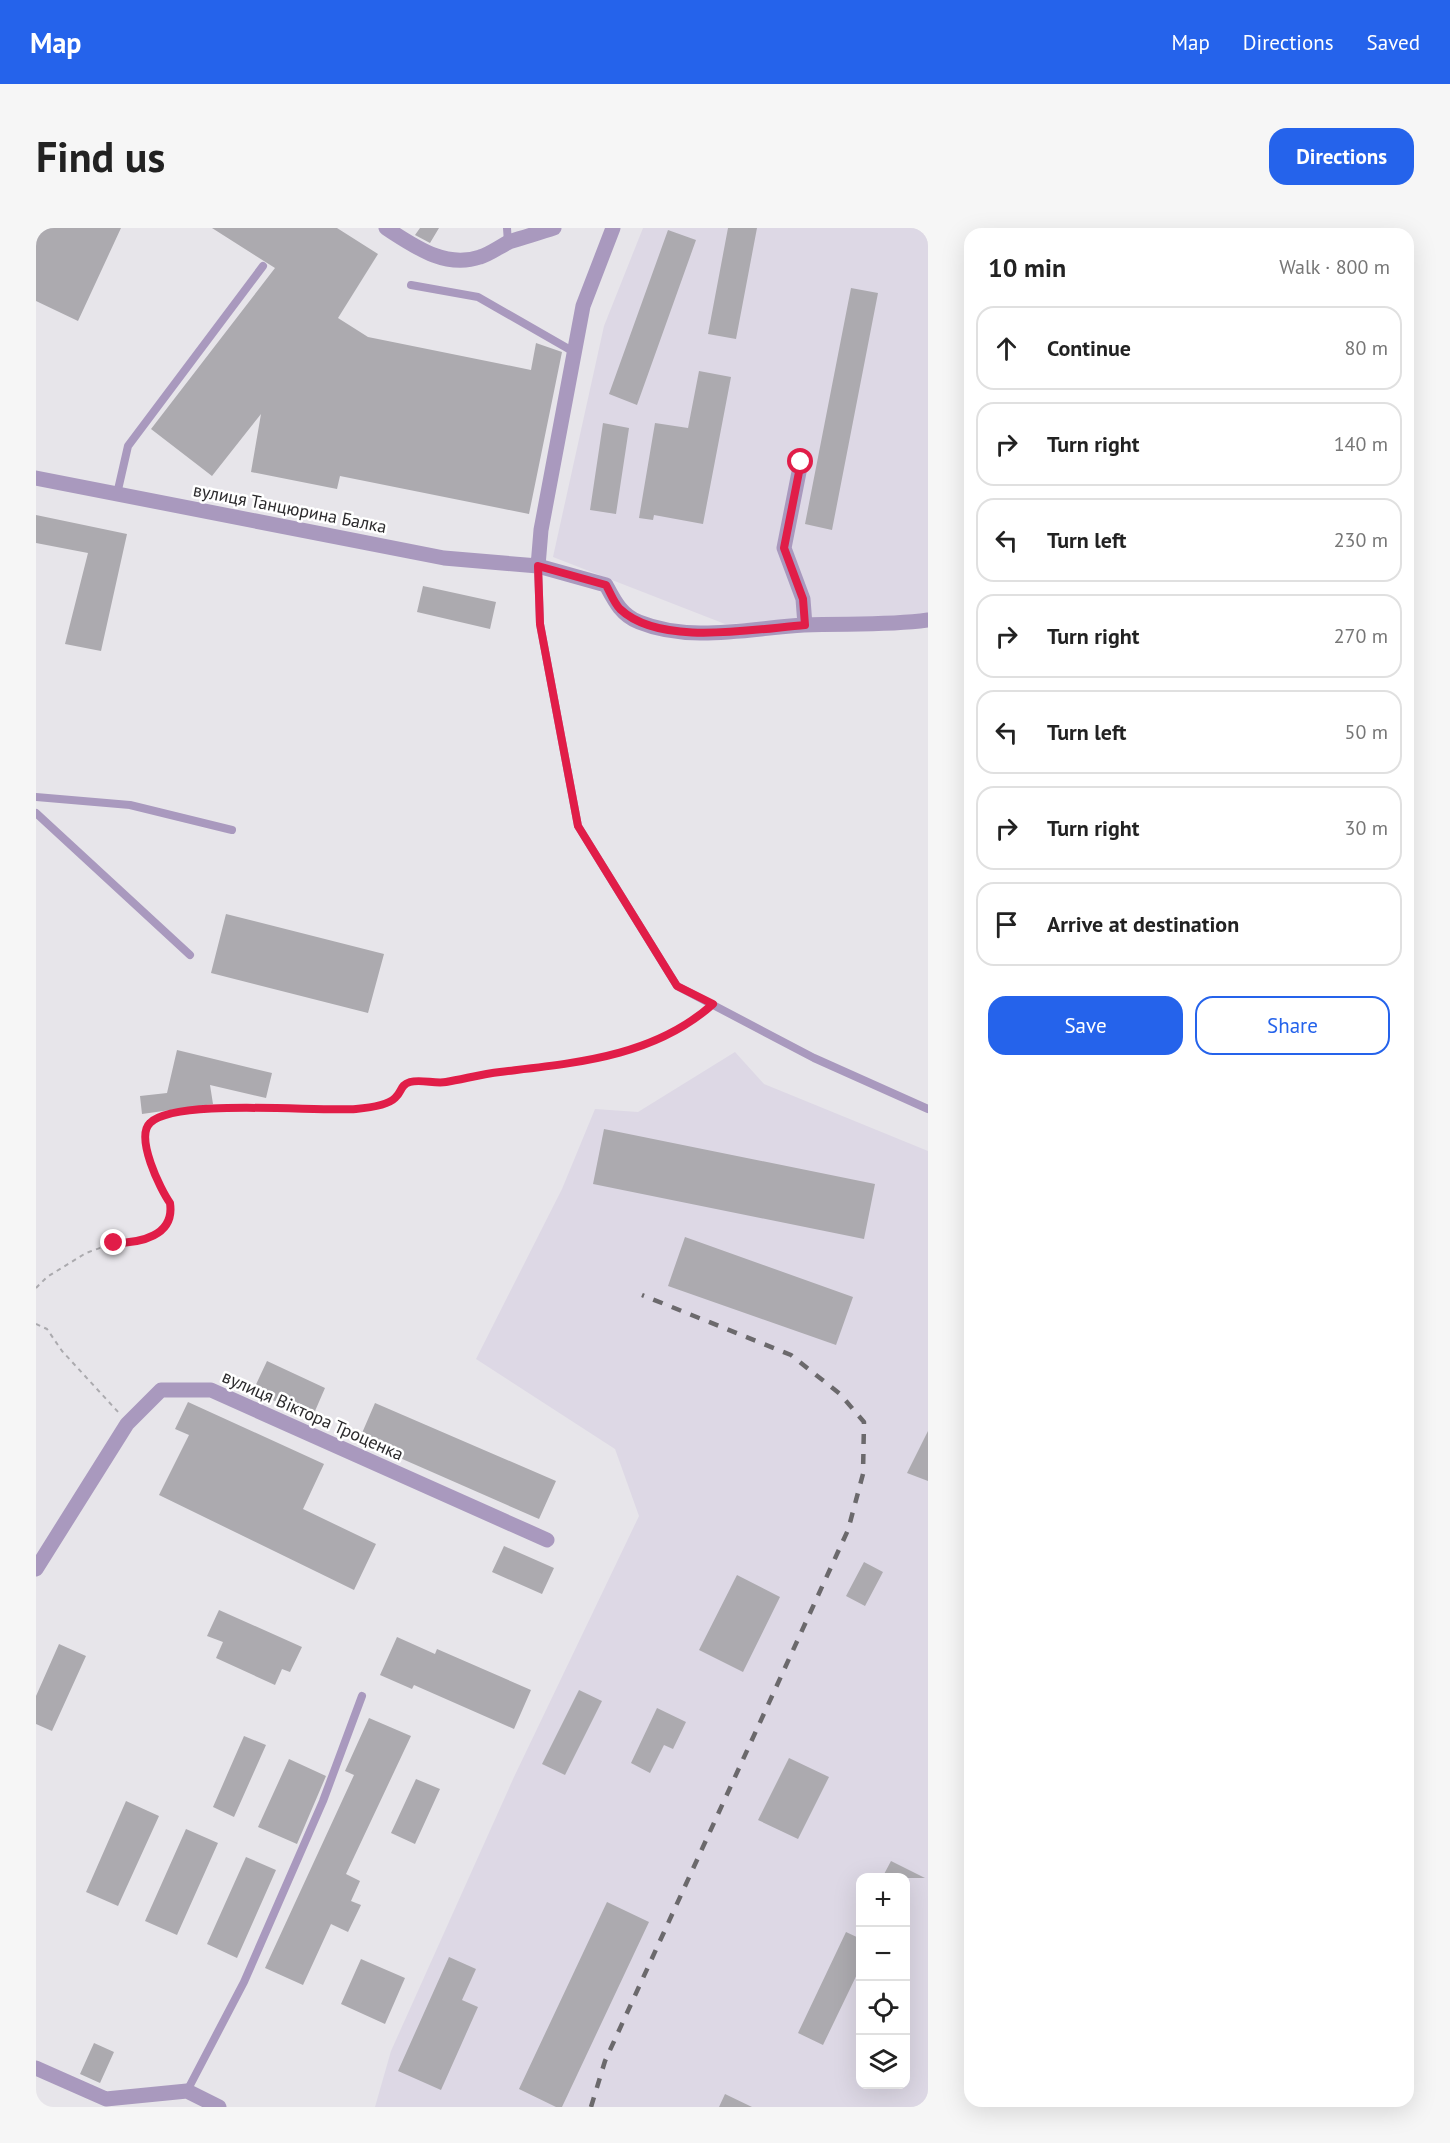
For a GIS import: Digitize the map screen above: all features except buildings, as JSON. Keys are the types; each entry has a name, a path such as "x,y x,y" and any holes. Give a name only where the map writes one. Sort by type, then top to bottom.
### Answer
{"street":[{"path":"386,228 416,248 449,261 466,261 482,257 507,235 554,228"},
{"path":"538,566 541,531 583,306 613,228"},
{"path":"801,462 784,548 803,599 805,625"},
{"name":"вулиця Танцюрина Балка","path":"36,478 444,558 538,566 606,585 618,608 637,622 667,629 706,633 805,625 895,624 928,620"},
{"name":"вулиця Віктора Троценка","path":"36,1569 40,1551 127,1424 161,1389 211,1390 547,1540"},
{"path":"36,2068 106,2103 187,2091 219,2107"}],"lane":[{"path":"117,494 128,446 263,267"},
{"path":"411,285 478,297 574,352"},
{"path":"538,566 540,624 578,826 677,986 814,1058 928,1109"},
{"path":"36,797 130,805 232,830"},
{"path":"36,813 190,955"},
{"path":"187,2091 248,1971 323,1801 362,1696"}],"path":[{"path":"36,1288 47,1277 86,1253 114,1243 133,1243 163,1231 171,1206 162,1192 146,1149 146,1130 149,1124 158,1118 219,1107 244,1110 357,1109 386,1103 396,1098 401,1087 411,1082 444,1082 571,1063 606,1057 655,1043 699,1017 713,1004"},
{"path":"36,1324 47,1329 62,1351 111,1403 127,1424"}],"shaded area":[{"path":"643,228 928,228 928,615 725,624 553,557 604,326"},
{"path":"735,1052 764,1084 928,1151 928,2107 375,2107 391,2051 514,1777 639,1516 615,1449 476,1359 562,1189 595,1109 638,1112"}],"railway":[{"path":"591,2107 605,2061 848,1530 863,1474 864,1422 840,1394 791,1355 642,1295"}],"route":[{"path":"114,1243 133,1243 146,1238 163,1231 168,1222 171,1206 162,1192 146,1149 146,1130 149,1124 158,1118 184,1111 219,1107 244,1110 357,1109 386,1103 396,1098 401,1087 411,1082 444,1082 571,1063 606,1057 655,1043 699,1017 713,1004 677,986 578,826 540,624 538,566 606,585 618,608 637,622 667,629 706,633 805,625 803,599 784,548 801,462"}]}
